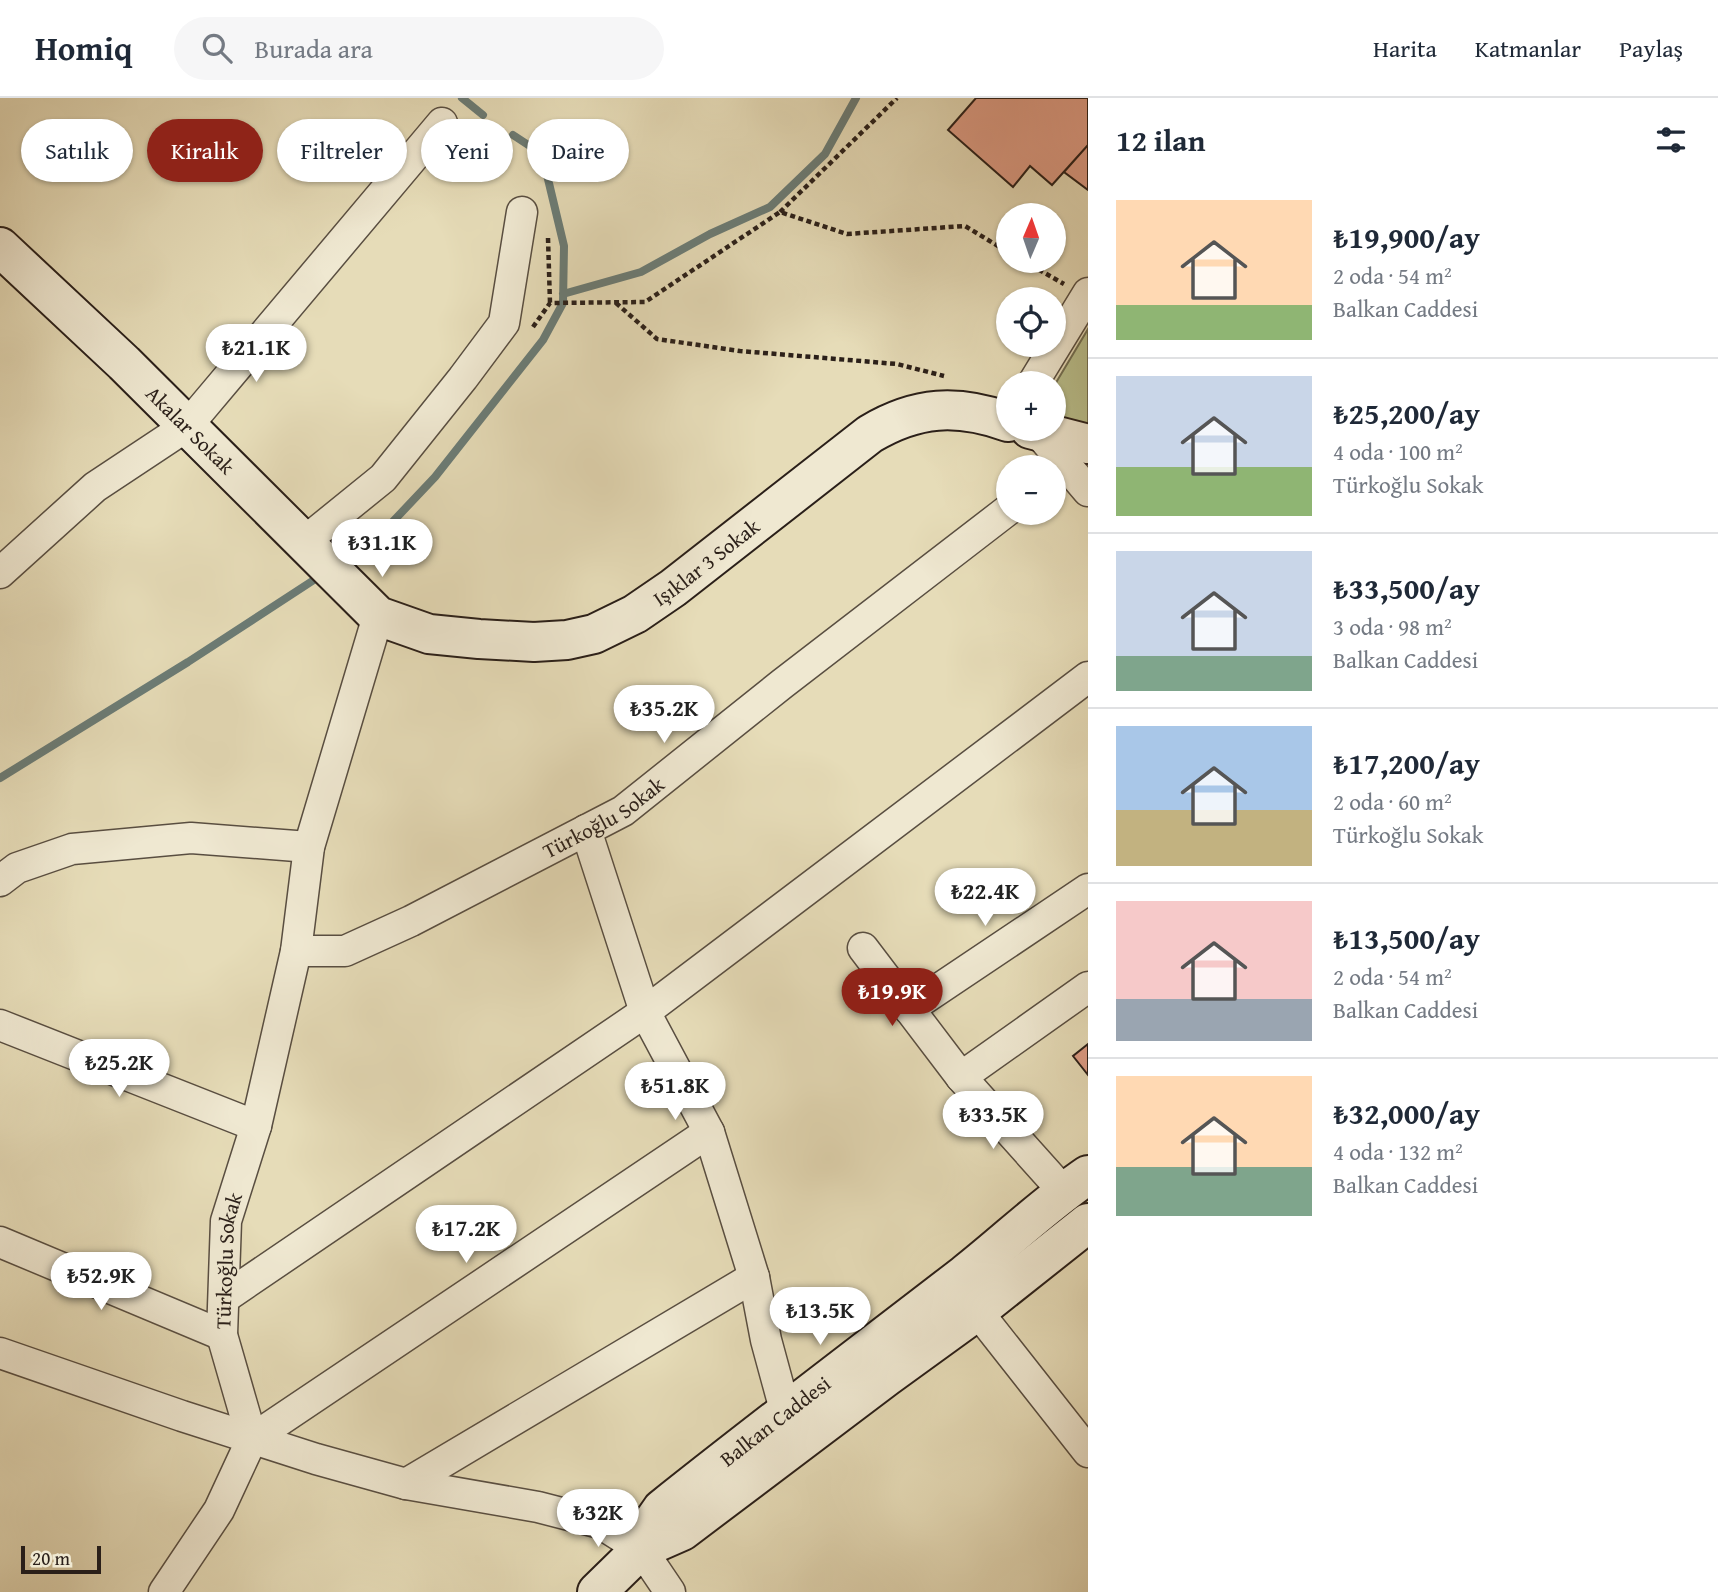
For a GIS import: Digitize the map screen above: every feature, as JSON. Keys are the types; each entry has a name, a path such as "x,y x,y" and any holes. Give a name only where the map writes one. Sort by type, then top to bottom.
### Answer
{"street":[{"path":"0,573 95,487 187,426 421,148"},
{"path":"308,545 383,478 504,323 522,212"},
{"name":"Akalar Sokak","path":"0,247 124,363 378,616"},
{"path":"1040,371 1087,295"},
{"name":"Işıklar 3 Sokak","path":"378,616 429,634 479,639 534,642 567,640 594,634 635,614 673,588 870,434 888,423 906,415 939,409 970,412 996,419"},
{"name":"Işıklar 3 Sokak","path":"1043,441 1069,461"},
{"path":"1069,461 1088,491"},
{"name":"Türkoğlu Sokak","path":"296,951 345,951 411,921 623,811 996,519"},
{"name":"Türkoğlu Sokak","path":"252,1439 222,1335 226,1220 256,1126 296,951 309,847 378,616"},
{"path":"224,1298 645,1012 1088,677"},
{"path":"586,830 645,1012 709,1132 754,1277 766,1340 786,1410"},
{"path":"0,881 17,868 72,849 191,838 309,847"},
{"path":"909,1009 1086,894"},
{"path":"863,948 961,1077 1076,1184 1087,1224"},
{"path":"961,1077 1088,987"},
{"path":"0,1025 256,1126"},
{"path":"164,1592 219,1510 252,1439 709,1132"},
{"name":"Balkan Caddesi","path":"641,1549 648,1529 662,1509 1076,1184"},
{"name":"Balkan Caddesi","path":"597,1592 641,1549 682,1531 977,1311 1087,1224"},
{"path":"0,1242 222,1335"},
{"path":"406,1484 754,1277"},
{"path":"977,1311 1088,1452"},
{"path":"0,1353 252,1439 406,1484 538,1507 600,1523 641,1549 670,1592"}],"path":[{"path":"526,337 550,303 645,302 780,212 897,98"},
{"path":"780,212 847,234 965,226 996,245"},
{"path":"1046,273 1087,295"},
{"path":"616,302 657,339 740,351 897,364 946,377"}],"green space":[{"path":"1088,329 1088,427 1066,419 1066,371 1063,371"}],"building":[{"path":"976,98 1088,98 1088,145 1052,185 1030,166 1013,187 948,130"},
{"path":"1088,145 1088,190 1064,172"},
{"path":"1088,1044 1088,1075 1073,1056"}],"waterway":[{"path":"462,98 483,115"},
{"path":"563,294 641,272 710,234 770,207 825,154 856,98"},
{"path":"339,563 383,532 435,477 543,340 563,303 564,246 542,154 513,135"},
{"path":"0,778 188,662 323,574"}]}
